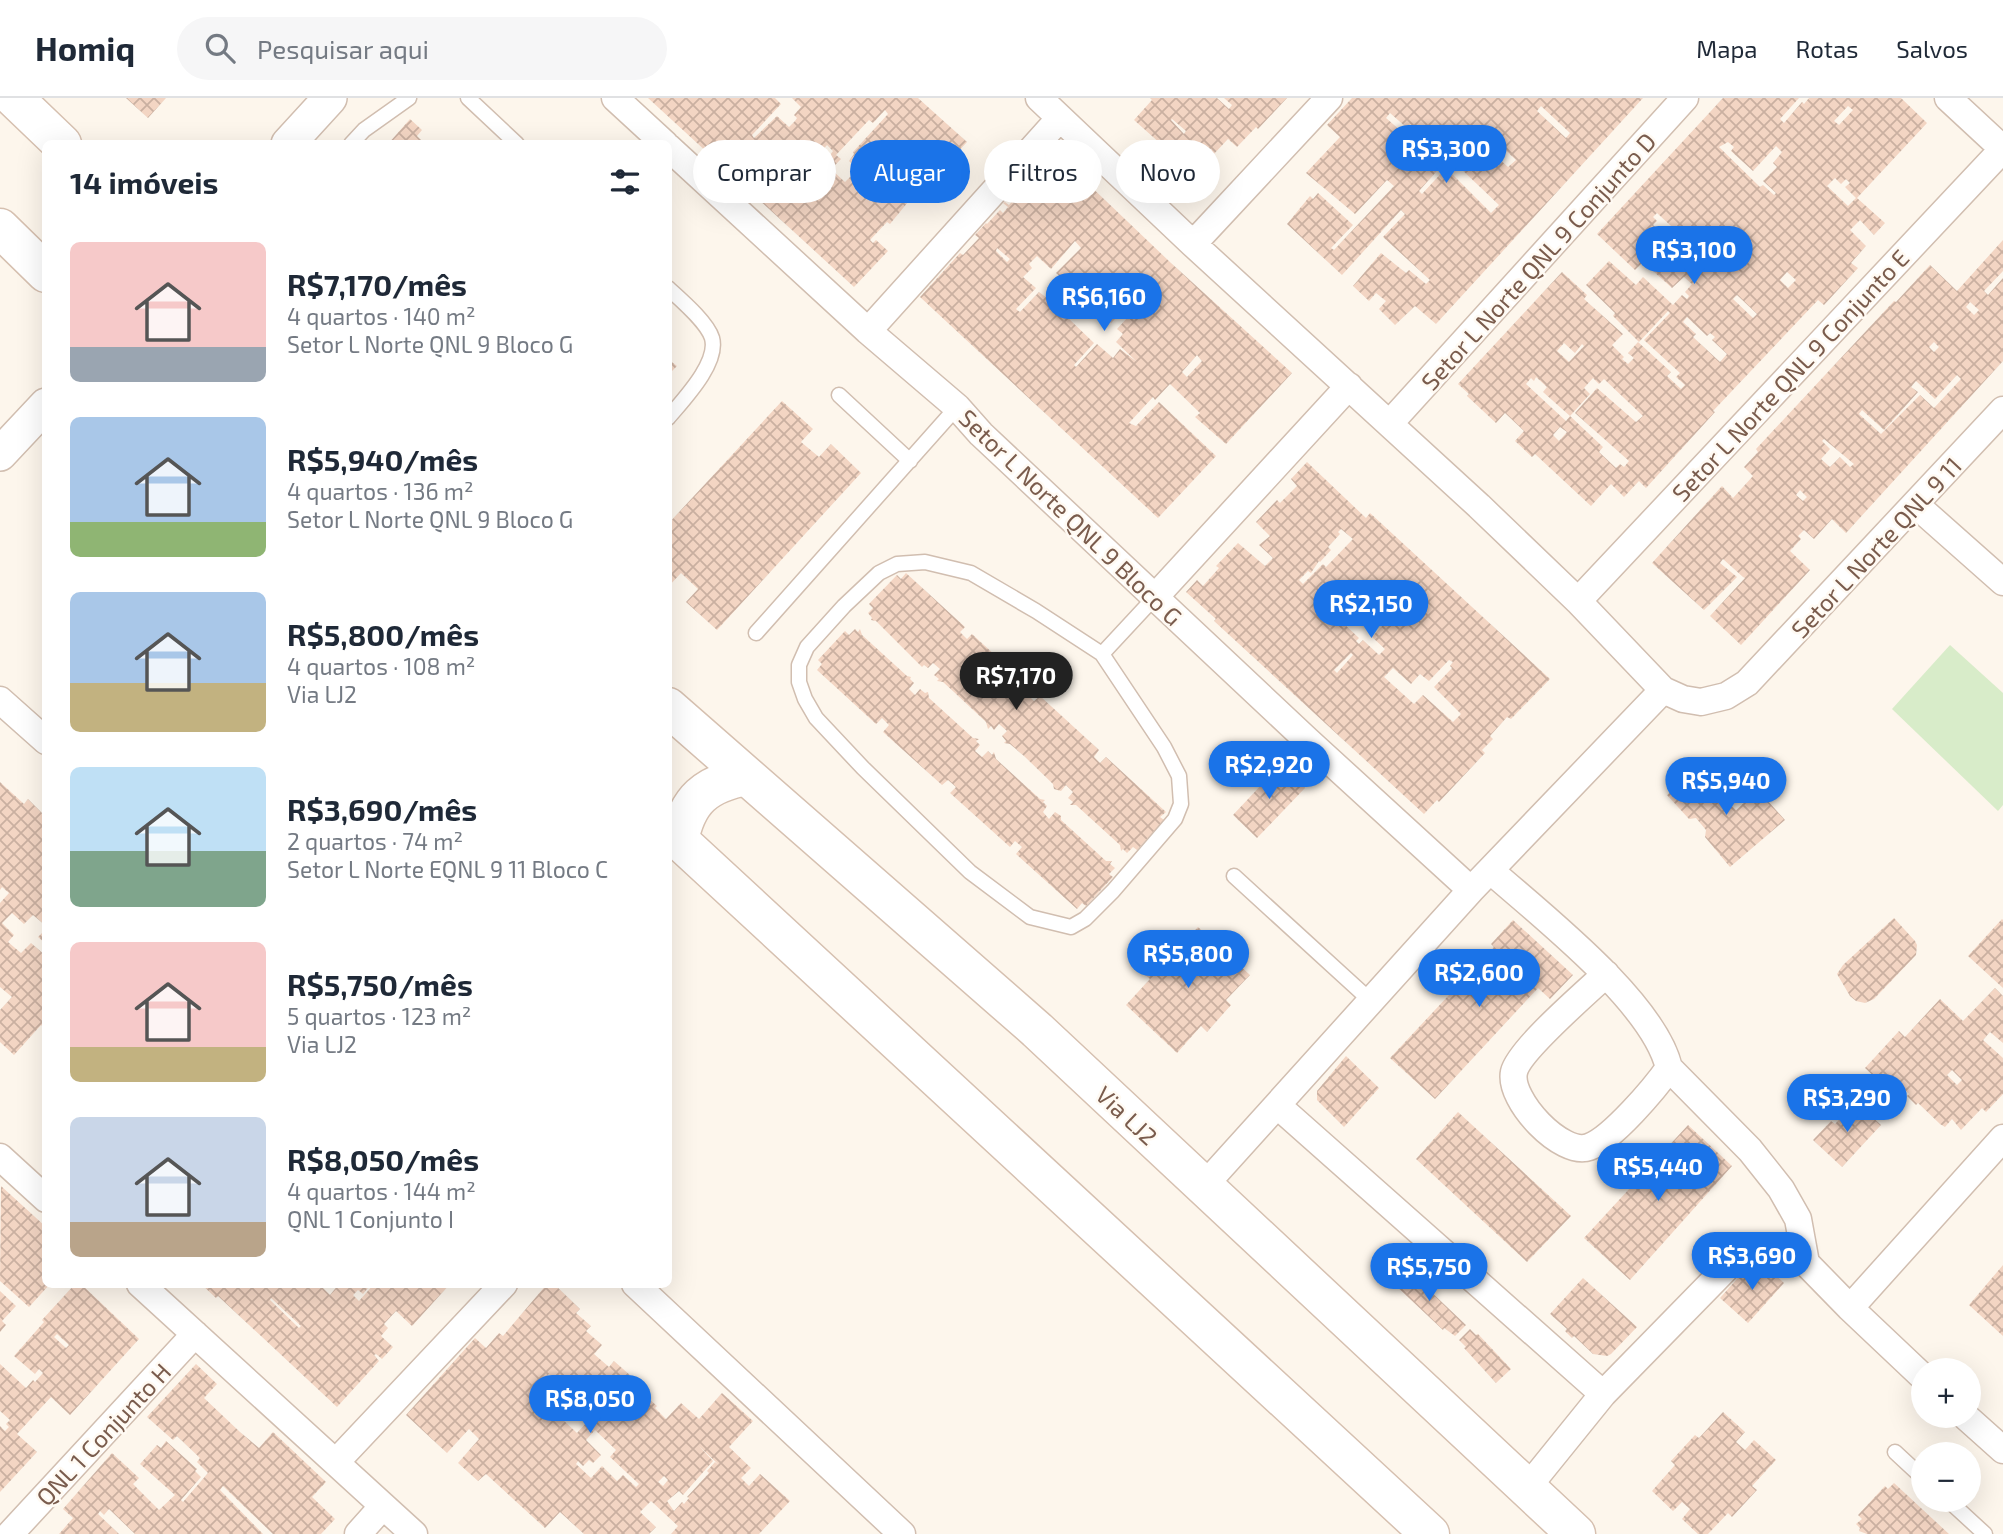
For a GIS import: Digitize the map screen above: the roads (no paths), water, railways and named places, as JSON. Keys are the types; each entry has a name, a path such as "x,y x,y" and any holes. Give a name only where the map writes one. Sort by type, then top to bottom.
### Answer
{"main road":[{"path":"14,98 58,140"},
{"path":"0,228 42,269"},
{"name":"Via LJ2","path":"672,711 1037,1030 1576,1534"},
{"path":"746,776 726,780 706,791 692,804 674,835 1430,1534"}],"street":[{"path":"292,140 330,98"},
{"name":"Setor L Norte QNL 9 Bloco G","path":"615,98 661,140"},
{"path":"1039,98 1578,601 1662,690 1471,890 1203,1187"},
{"path":"1193,244 1329,98"},
{"name":"Setor L Norte QNL 9 Conjunto D","path":"1390,424 1685,98"},
{"path":"1948,98 2003,149"},
{"path":"868,331 1060,118"},
{"name":"Setor L Norte QNL 9 Conjunto E","path":"1578,601 2003,149"},
{"name":"Setor L Norte QNL 9 Bloco G","path":"672,150 868,331 957,407 981,435 1471,890"},
{"path":"1155,597 1349,386"},
{"path":"0,454 42,409"},
{"name":"Setor L Norte QNL 9 11","path":"1662,690 1683,699 1701,702 1726,696 1747,683 2003,410"},
{"path":"1916,505 2003,582"},
{"path":"0,700 42,737"},
{"path":"1491,871 1606,974 1655,1034 1665,1052 1669,1068 1750,1150 1781,1189 1798,1219 1806,1263"},
{"path":"1606,974 1524,1054 1514,1071 1515,1090 1525,1109 1561,1141 1575,1148 1587,1148 1604,1140 1657,1085 1669,1068"},
{"path":"1278,1106 1603,1394"},
{"path":"1850,1308 2003,1138"},
{"path":"0,1157 42,1195"},
{"path":"1527,1488 1603,1394 1738,1256 1758,1248 1777,1249 1806,1263 1911,1366"},
{"path":"144,1288 414,1534"},
{"path":"336,1462 500,1288"},
{"path":"639,1288 902,1534"},
{"name":"QNL 1 Conjunto H","path":"10,1534 195,1334"},
{"path":"1978,1428 2003,1450"},
{"path":"358,1534 383,1506"}],"lane":[{"path":"355,140 364,130 409,98"},
{"path":"468,98 513,140"},
{"path":"672,292 703,323 712,338 712,354 706,369 672,413"},
{"path":"839,395 911,461"},
{"path":"756,633 957,407"},
{"path":"925,562 971,573 1102,654 1164,747 1179,776 1181,804 1175,819 1113,891 1085,919 1072,927 1030,917 971,873 863,768 816,718 804,699 799,682 799,665 807,647 879,573 897,564 925,562"},
{"path":"1102,654 1155,597"},
{"path":"1234,876 1372,1002"},
{"path":"1895,1452 1911,1467"},
{"path":"1961,1512 1985,1534"}]}
